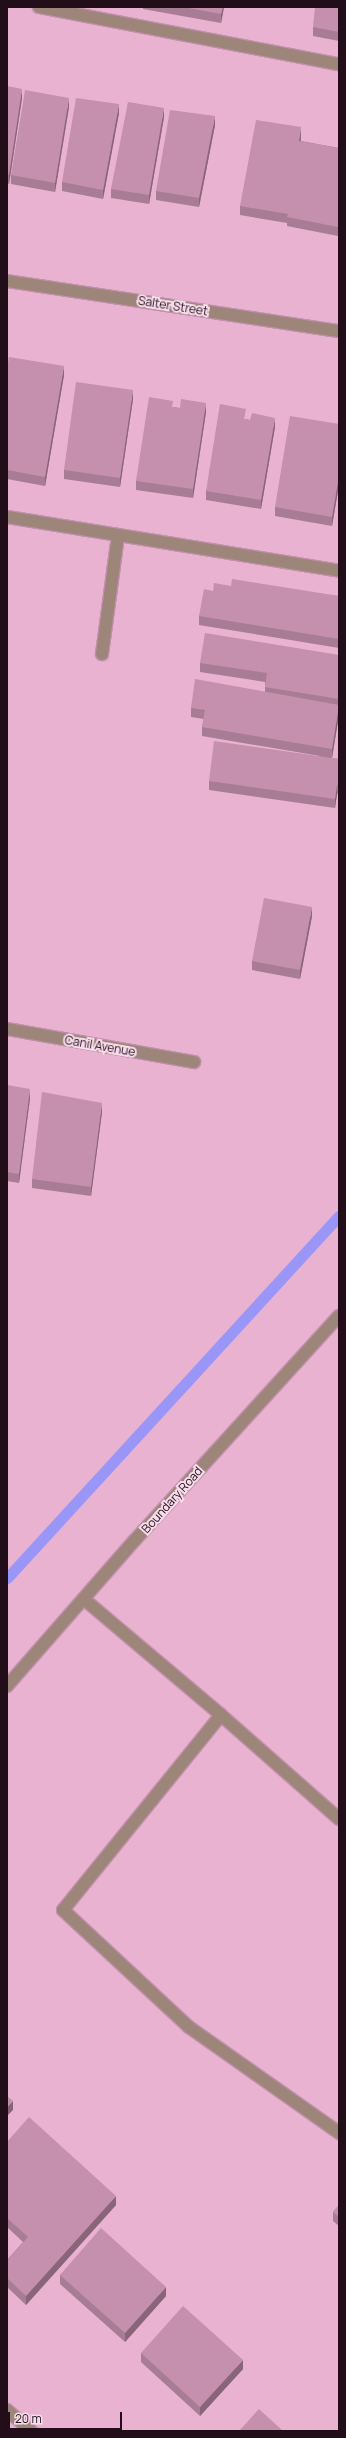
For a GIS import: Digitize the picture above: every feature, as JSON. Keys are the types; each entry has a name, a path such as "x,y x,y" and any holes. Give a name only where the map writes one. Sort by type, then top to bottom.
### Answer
{"street":[{"path":"43,7 339,64"},
{"name":"Salter Street","path":"7,281 339,331"},
{"path":"7,517 339,571"},
{"path":"102,654 118,535"},
{"name":"Canil Avenue","path":"7,1029 194,1062"},
{"name":"Boundary Road","path":"7,1686 85,1600 134,1541 339,1316"},
{"path":"85,1600 221,1715 339,1820"},
{"path":"221,1715 63,1910 189,2027 339,2133"},
{"path":"7,2410 31,2431"}],"building":[{"path":"183,7 223,7 221,14"},
{"path":"315,7 339,7 339,32 313,27"},
{"path":"7,86 22,89 9,175 7,174"},
{"path":"25,90 69,98 55,183 11,175"},
{"path":"76,98 119,104 103,190 62,182"},
{"path":"128,102 164,108 149,195 111,189"},
{"path":"170,110 215,116 199,198 156,191"},
{"path":"256,120 301,127 299,141 339,148 338,227 287,217 288,214 240,206"},
{"path":"9,357 64,366 45,477 7,470 7,368"},
{"path":"76,382 133,390 120,478 64,470"},
{"path":"149,397 173,401 172,407 180,408 181,399 206,403 193,489 136,481"},
{"path":"220,404 246,409 244,419 250,420 252,413 275,418 261,500 206,491"},
{"path":"290,416 339,424 339,476 332,517 275,507"},
{"path":"232,579 339,596 339,639 199,616 204,589 213,591 214,583 231,586"},
{"path":"205,633 339,655 339,699 265,687 267,673 200,663"},
{"path":"195,679 339,705 332,749 202,727 205,710 191,708"},
{"path":"214,741 339,759 339,785 337,785 335,799 209,781"},
{"path":"264,898 312,907 300,970 252,961"},
{"path":"7,1085 30,1089 19,1174 7,1172"},
{"path":"42,1092 102,1103 91,1187 32,1179"},
{"path":"7,2096 13,2101 7,2107"},
{"path":"29,2117 116,2196 26,2296 7,2278 7,2260 28,2237 7,2218 7,2142"},
{"path":"339,2205 339,2217 333,2212"},
{"path":"101,2228 166,2287 125,2333 60,2275"},
{"path":"183,2306 243,2360 200,2407 141,2353"},
{"path":"259,2409 283,2431 239,2431"}],"waterway":[{"path":"7,1578 339,1216"}]}
